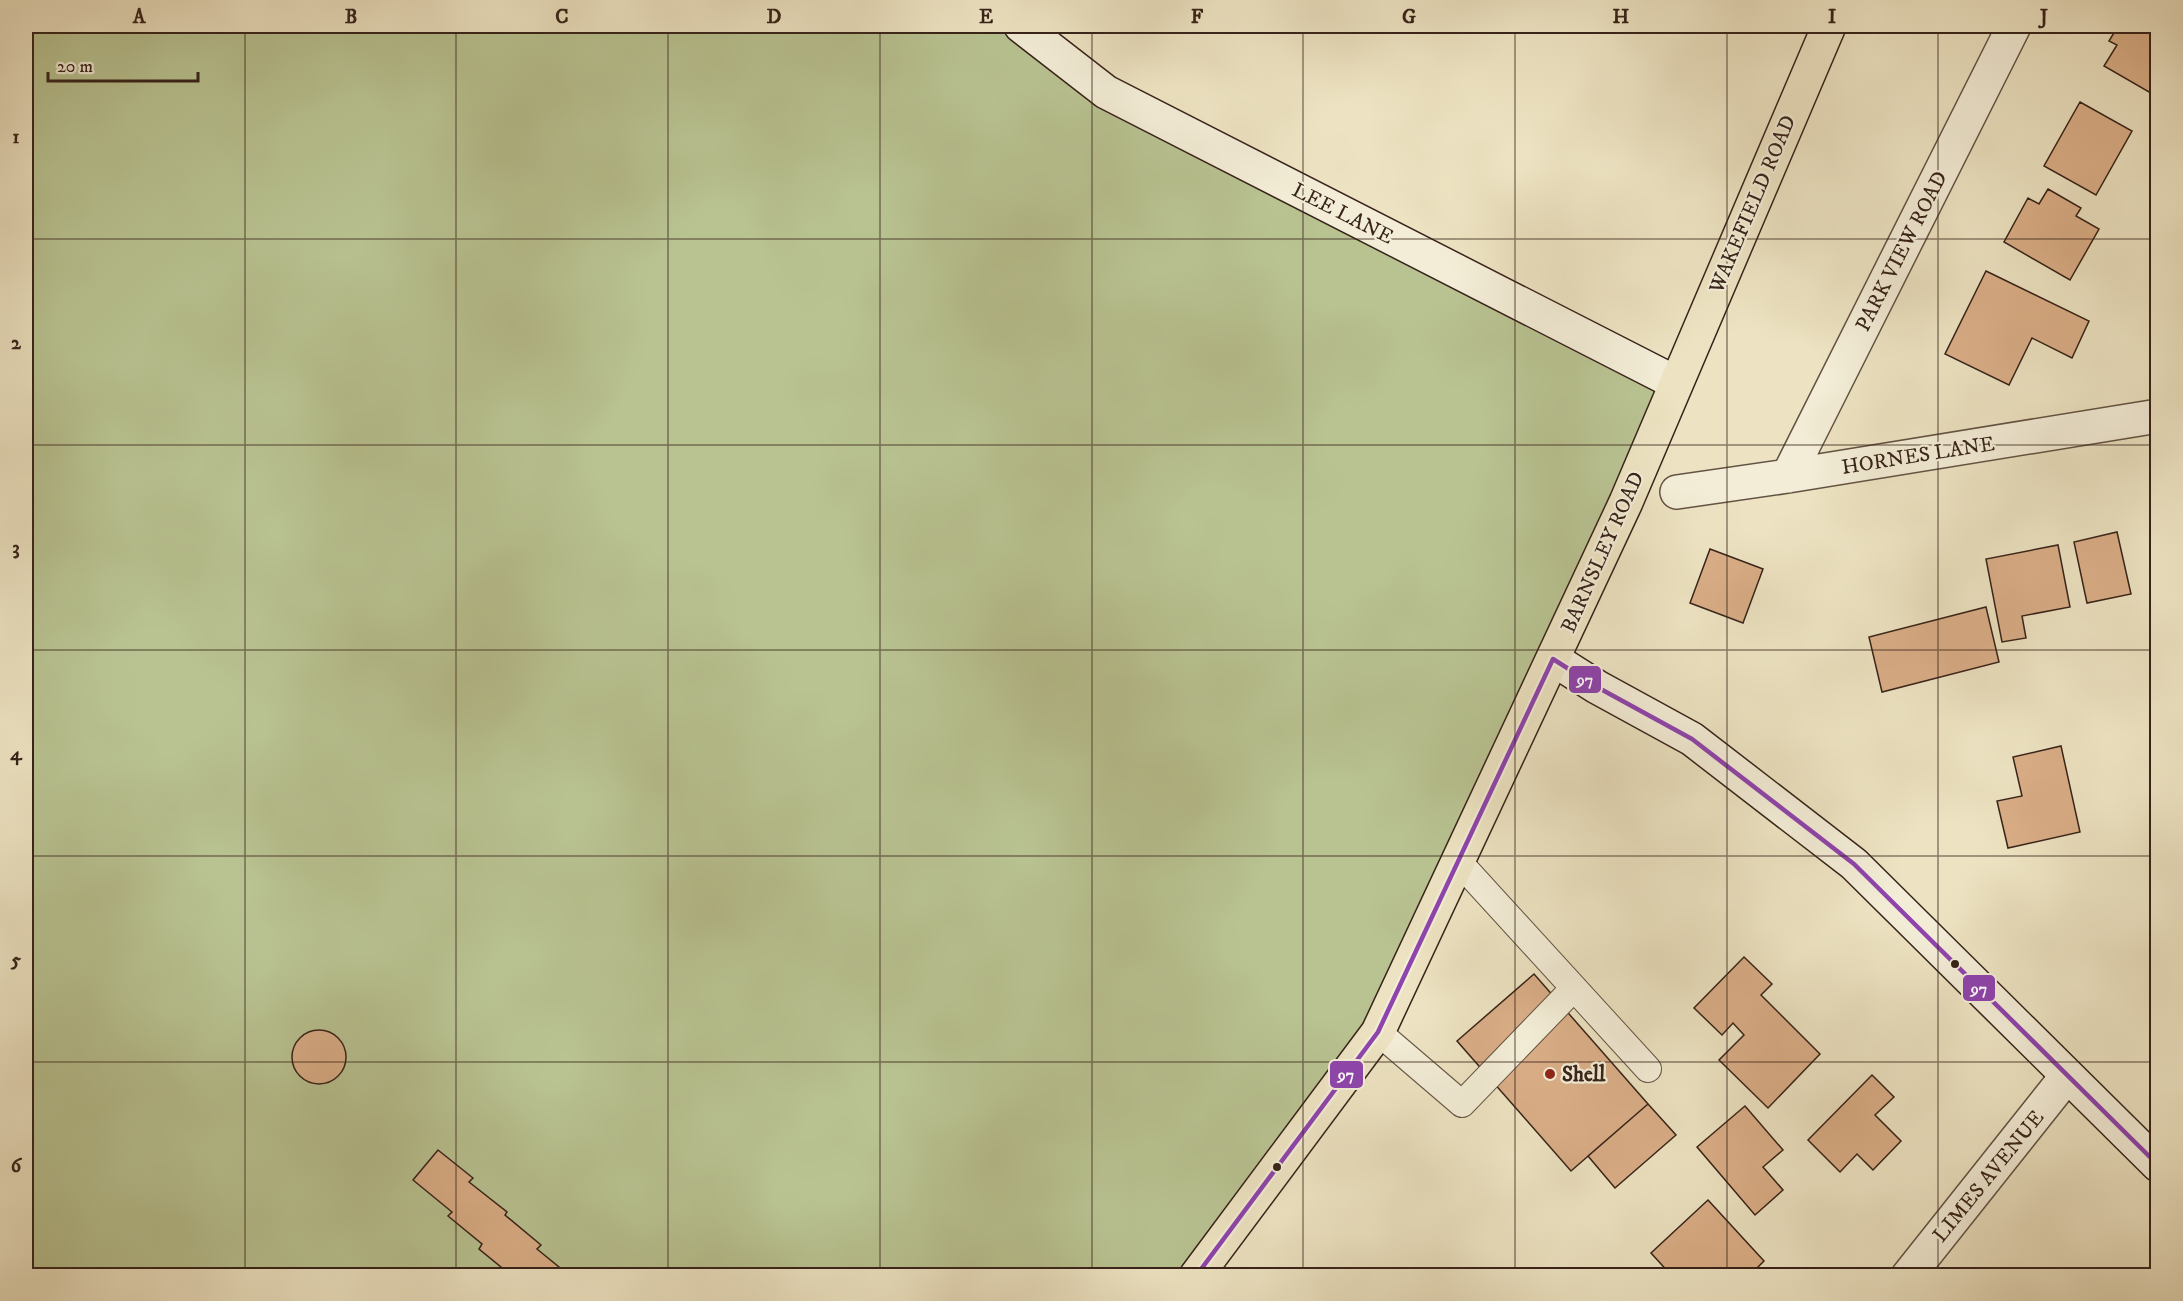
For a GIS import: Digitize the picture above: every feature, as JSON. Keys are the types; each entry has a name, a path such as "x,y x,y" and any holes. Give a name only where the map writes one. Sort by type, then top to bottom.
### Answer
{"main road":[{"name":"LEE LANE","path":"1021,26 1106,92 1676,382"},
{"name":"WAKEFIELD ROAD","path":"1676,382 1829,26"},
{"name":"PARK VIEW ROAD","path":"1788,476 2014,26"},
{"name":"BARNSLEY ROAD","path":"1196,1275 1378,1032 1626,502 1676,382"},
{"name":"HORNES LANE","path":"1677,492 2157,416"},
{"path":"1553,659 1597,687 1692,739 1854,864 2157,1165"},
{"name":"LIMES AVENUE","path":"1908,1275 2067,1076"}],"lane":[{"path":"1458,861 1648,1069"},
{"path":"1378,1032 1462,1104 1574,988"}],"green space":[{"path":"26,26 1021,26 1106,92 1676,383 1378,1032 1196,1275 26,1275"}],"building":[{"path":"2118,26 2158,27 2158,77 2149,92 2104,66 2117,45 2109,41"},
{"path":"2080,102 2132,131 2096,195 2044,166"},
{"path":"2048,189 2081,208 2076,216 2099,229 2070,280 2004,242 2028,198 2039,204"},
{"path":"1986,271 2089,321 2072,358 2032,338 2009,385 1945,354"},
{"path":"2117,532 2131,594 2087,603 2074,542"},
{"path":"2058,545 2070,607 2022,616 2026,638 2002,642 1986,559"},
{"path":"1710,549 1763,569 1743,623 1690,603"},
{"path":"1986,607 1999,662 1882,692 1869,637"},
{"path":"2061,746 2080,832 2008,848 1997,801 2022,796 2013,757"},
{"path":"1744,957 1772,984 1761,995 1820,1054 1768,1108 1719,1060 1744,1035 1733,1023 1722,1035 1694,1008"},
{"path":"1534,974 1648,1104 1571,1171 1457,1041"},
{"path":"319,1030 329,1032 338,1038 344,1047 346,1057 344,1067 338,1076 329,1082 319,1084 309,1082 300,1076 294,1067 292,1057 294,1047 300,1038 309,1032"},
{"path":"1872,1075 1894,1097 1875,1115 1901,1141 1873,1170 1857,1154 1840,1172 1808,1140"},
{"path":"1648,1104 1676,1135 1615,1188 1588,1156"},
{"path":"1745,1106 1783,1150 1763,1167 1783,1190 1755,1215 1697,1147"},
{"path":"438,1150 473,1178 469,1182 507,1212 505,1215 541,1245 537,1249 570,1276 512,1276 479,1249 482,1244 448,1216 452,1212 413,1180"},
{"path":"1708,1200 1764,1261 1749,1276 1672,1276 1651,1253"}],"transit line":[{"name":"97","path":"1196,1276 1378,1032 1553,659 1597,687 1692,739 1854,864 2158,1165"}],"place":[{"name":"Shell","path":"1550,1074"}]}
